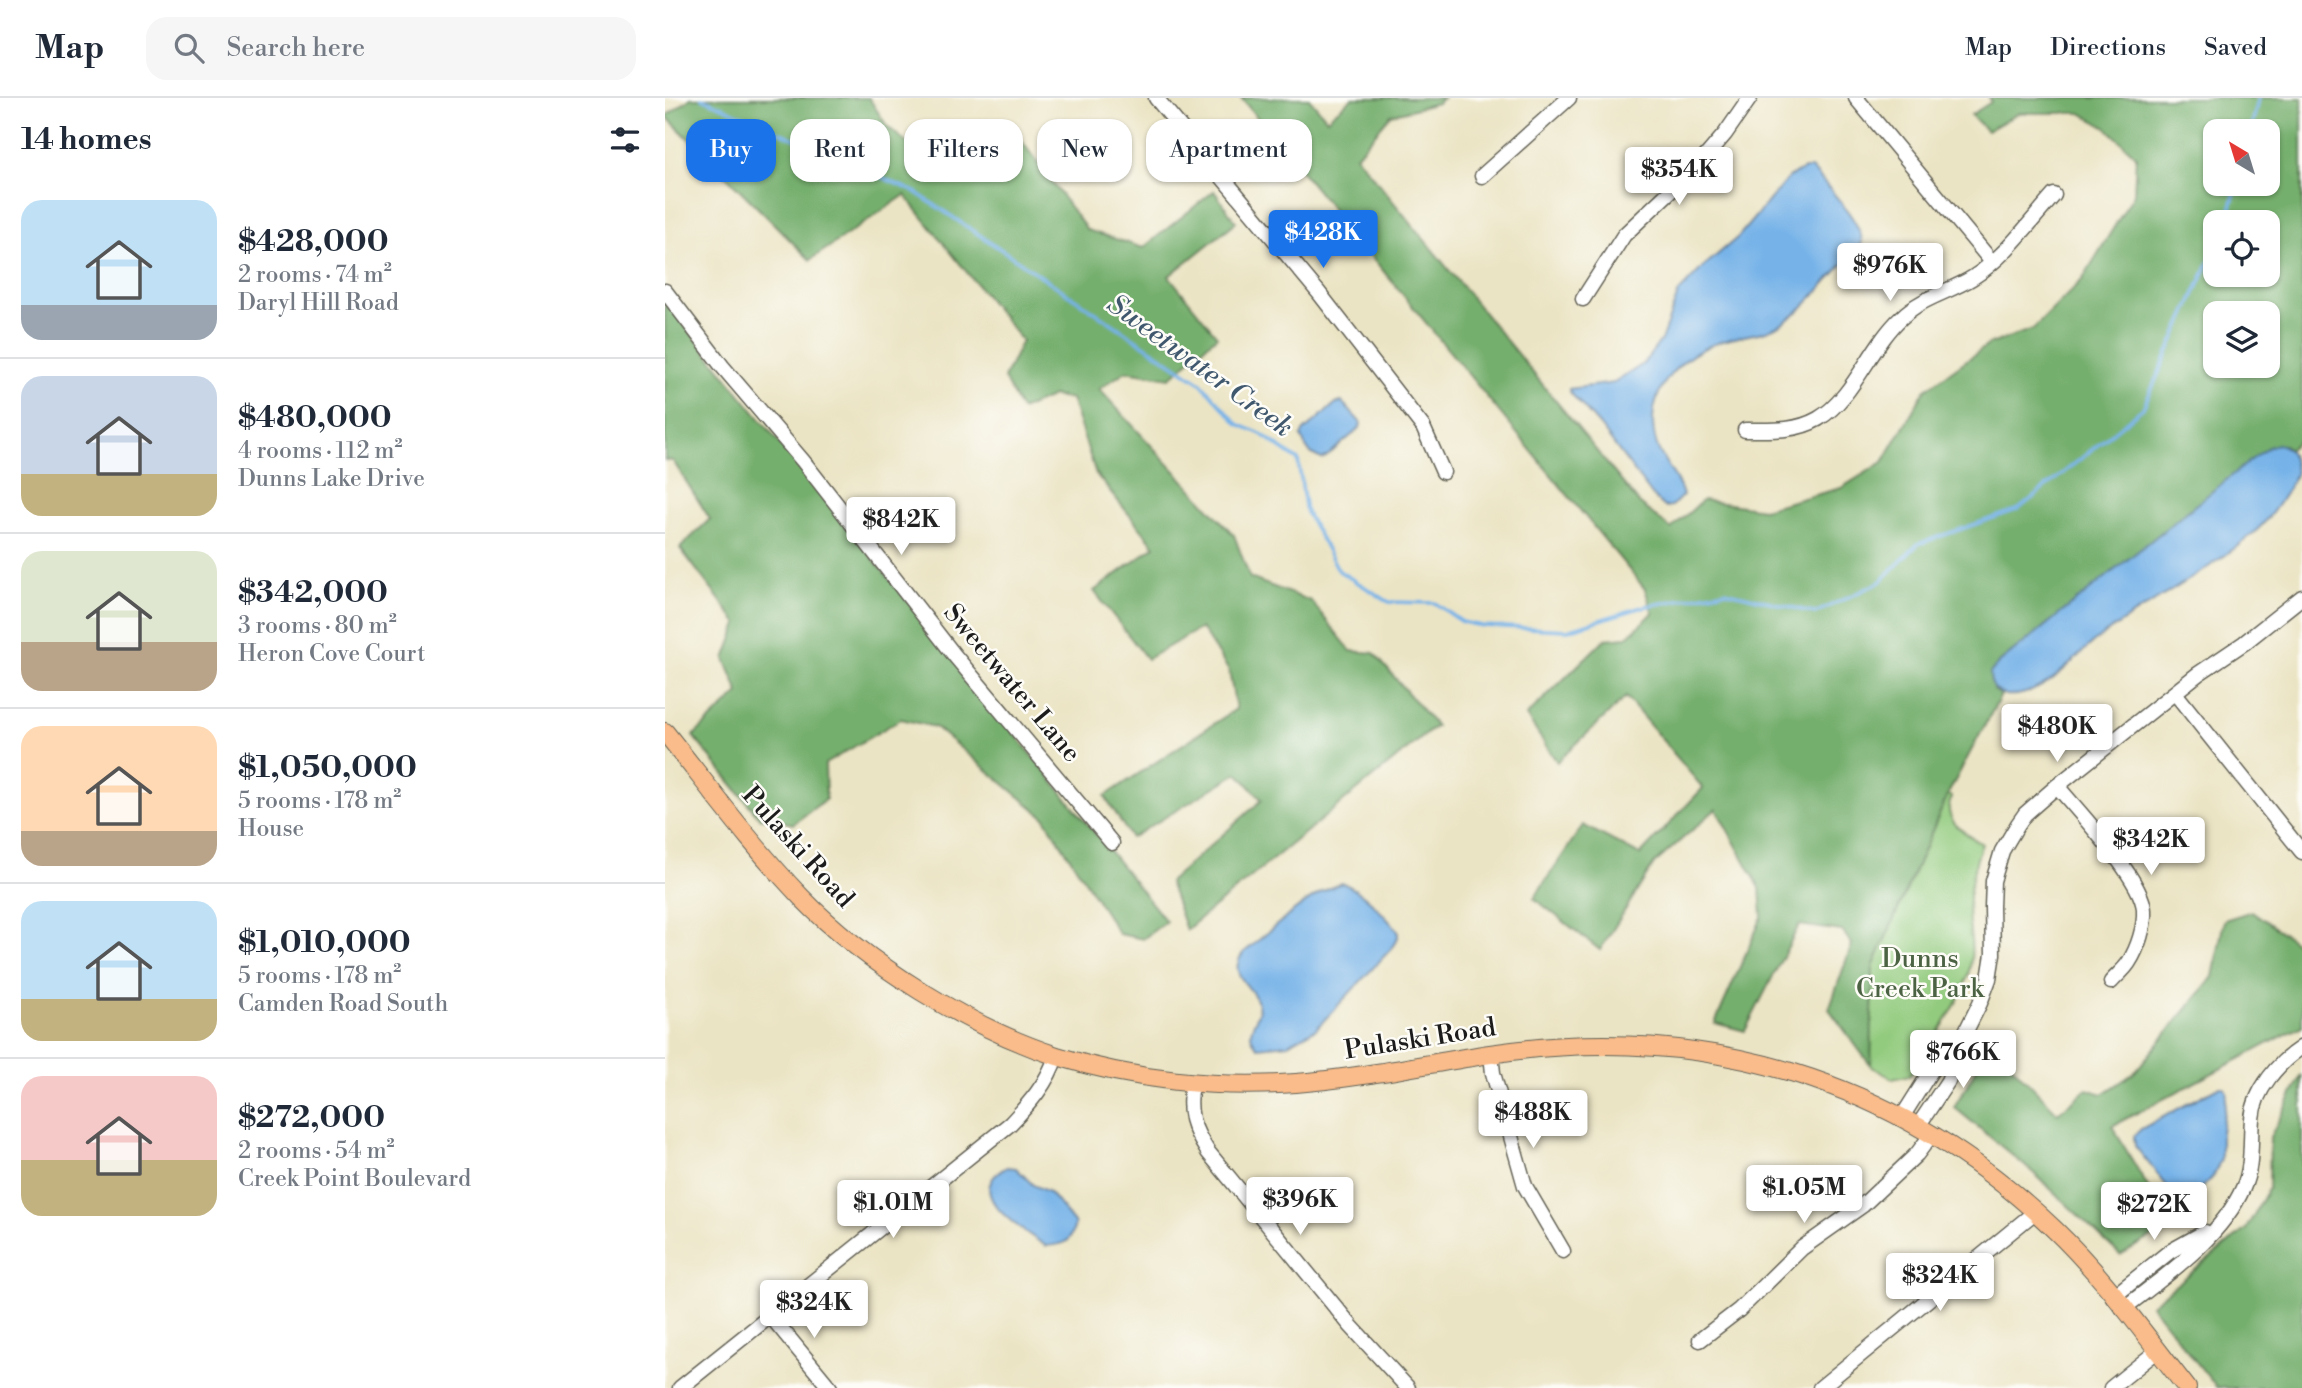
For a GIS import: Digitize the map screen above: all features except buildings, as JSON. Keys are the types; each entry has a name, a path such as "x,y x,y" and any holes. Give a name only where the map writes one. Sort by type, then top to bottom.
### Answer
{"main road":[{"name":"Pulaski Road","path":"665,732 802,898 849,940 924,992 986,1026 1056,1056 1192,1083 1297,1083 1491,1054 1585,1044 1645,1045 1713,1053 1820,1080 1917,1126 1981,1166 2059,1234 2187,1388"}],"street":[{"path":"1156,98 1319,293 1423,427 1443,472"},
{"path":"1482,176 1569,98"},
{"path":"1583,299 1624,235 1700,162 1725,134 1749,98"},
{"path":"1856,98 1992,262"},
{"path":"1745,430 1800,427 1835,406 1870,355 1902,317 1916,306 1972,278 1992,262 2054,195"},
{"name":"Sweetwater Lane","path":"665,291 722,366 803,461 955,656 1027,738 1112,843"},
{"path":"1700,1340 1739,1310 1802,1248 1863,1205 1917,1154 1917,1126 1948,1081 1965,1033 1989,979 1993,954 1993,881 2002,850 2025,814 2175,692 2302,597"},
{"path":"2175,692 2302,852"},
{"path":"2057,786 2128,874 2139,891 2144,909 2142,929 2129,962 2111,982"},
{"path":"2118,1303 2181,1264 2219,1224 2245,1186 2250,1166 2252,1115 2261,1093 2273,1072 2289,1055 2302,1047"},
{"path":"1491,1054 1493,1073 1525,1186 1563,1251"},
{"path":"680,1388 1010,1124 1032,1101 1052,1070 1056,1056"},
{"path":"1192,1083 1189,1104 1191,1119 1208,1152 1351,1326 1408,1388"},
{"path":"1820,1388 2035,1212"},
{"path":"771,1315 830,1388"},
{"path":"2111,1388 2157,1351"}],"green space":[{"path":"691,98 869,98 882,119 790,119 790,182 890,182 890,129 904,140 904,182 1023,182 1023,143 1037,162 1037,182 1052,182 1087,230 1143,248 1214,191 1236,222 1169,276 1217,336 1170,378 1126,371 1099,389 1234,535 1250,578 1311,601 1351,651 1374,653 1436,726 1186,930 1169,882 1262,800 1238,773 1131,838 1105,796 1236,709 1229,671 1201,628 1147,659 1094,591 1155,546 1096,474 1071,399 1053,396 1021,410 1004,378 1022,341 905,195 810,260 732,182 776,182 776,119 686,119 686,136 666,116"},
{"path":"1241,98 1309,98 1327,119 1352,98 1443,98 1437,103 1391,115 1356,156 1639,503 1671,529 1703,500 1763,509 1841,488 1883,462 1925,390 1988,345 2033,329 2082,280 2134,194 2136,156 2108,129 2081,113 2019,113 1987,131 1971,115 1991,102 1989,98 2302,98 2302,438 2289,449 2284,445 2269,447 1998,664 1994,690 2001,695 1948,794 1873,967 1871,1066 1829,1009 1852,944 1842,931 1799,925 1745,1031 1715,1023 1762,917 1760,888 1716,809 1654,864 1600,950 1534,898 1583,825 1640,855 1703,788 1626,697 1557,762 1526,716 1605,639 1627,637 1653,613 1645,589 1310,182 1312,119 1258,119"},
{"path":"665,301 1166,921 1143,939 1119,934 1044,817 935,727 901,719 825,764 826,799 793,824 759,817 693,736 739,693 725,659 738,624 680,548 710,519 673,461 665,460"},
{"name":"Dunns Creek Park","path":"1948,794 1952,797 1949,812 1956,825 1982,844 1969,894 1972,950 1970,967 1953,1009 1910,1075 1893,1079 1871,1066 1873,967"},
{"path":"2252,911 2302,947 2302,1026 2112,1126 2171,1226 2120,1255 2037,1176 1954,1107 1991,1044 2058,1113 2087,1089 2103,1094 2134,1073 2213,977 2224,920"},
{"path":"2302,1075 2302,1388 2217,1388 2151,1305 2246,1229 2269,1188 2270,1137"}],"water":[{"path":"1804,169 1812,169 1843,204 1857,225 1862,243 1809,301 1783,323 1769,330 1727,340 1699,351 1666,380 1655,407 1654,435 1683,495 1672,506 1665,507 1656,500 1569,389 1614,383 1643,364 1661,340 1679,292 1738,237 1789,177"},
{"path":"1342,402 1361,423 1360,428 1322,459 1309,450 1301,436 1335,404"},
{"path":"2277,444 2289,450 2296,472 2279,502 2258,529 2220,559 2099,638 2041,686 2017,695 2001,693 1994,688 1990,673 1998,664 2251,460"},
{"path":"1342,883 1358,891 1373,904 1398,931 1398,938 1316,1029 1288,1044 1258,1047 1253,1041 1251,1030 1259,1008 1237,967 1243,953 1303,904"},
{"path":"2218,1087 2224,1087 2227,1092 2221,1132 2221,1159 2213,1177 2195,1193 2180,1199 2135,1146 2134,1136 2141,1129"},
{"path":"1007,1167 1016,1168 1033,1185 1049,1192 1075,1224 1069,1240 1046,1246 999,1210 989,1188 994,1177"}],"waterway":[{"name":"Sweetwater Creek","path":"702,98 915,192 1201,383 1238,424 1261,434 1298,460 1306,512 1339,571 1389,602 1435,603 1462,622 1482,626 1568,630 1642,607 1725,591 1815,613 1880,582 1918,544 2019,509 2143,408 2203,276"},
{"name":"Sweetwater Creek","path":"2253,119 2259,98"},
{"name":"Sweetwater Creek","path":"2230,210 2234,196"}]}
